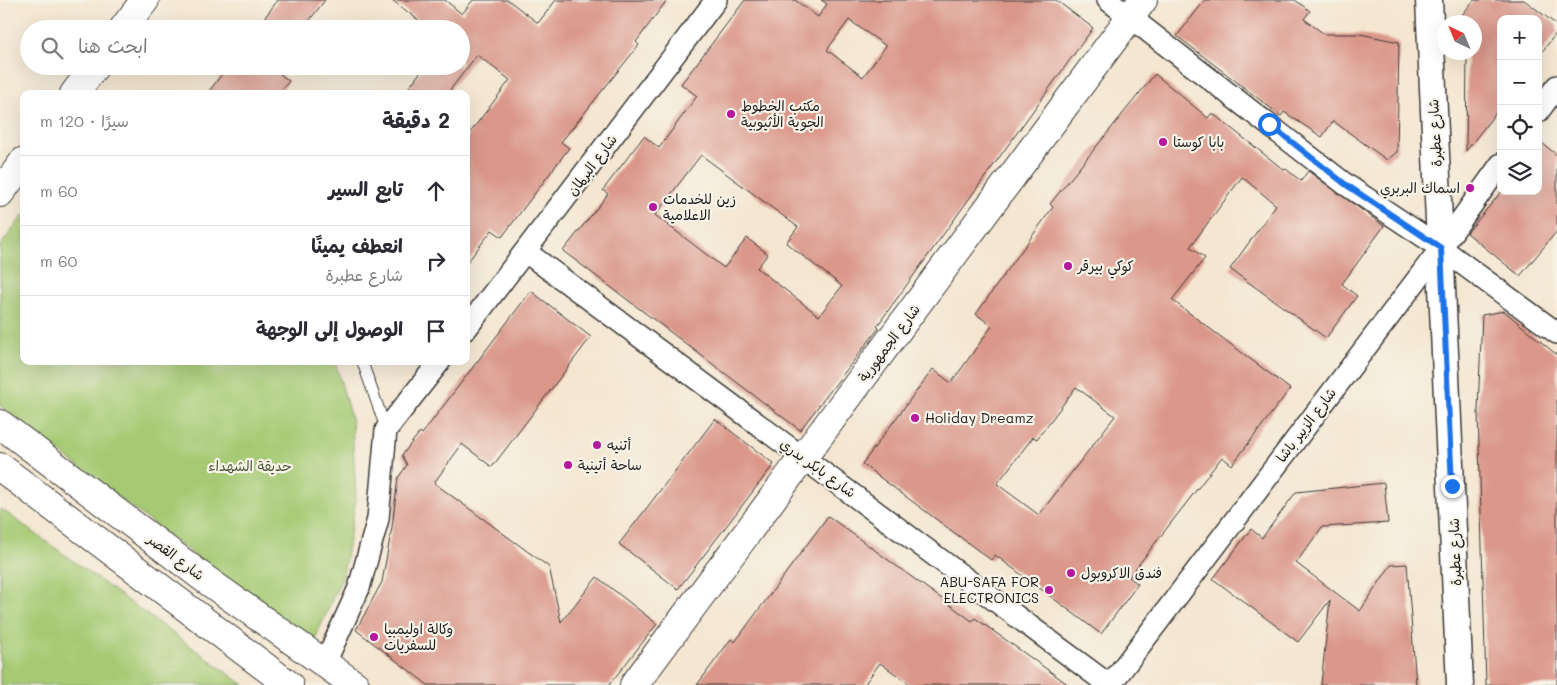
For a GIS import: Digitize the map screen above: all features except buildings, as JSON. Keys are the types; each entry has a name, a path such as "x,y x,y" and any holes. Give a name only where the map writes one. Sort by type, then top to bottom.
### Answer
{"main road":[{"path":"130,20 145,0"},
{"name":"شارع الجمهورية","path":"634,685 1136,9"},
{"path":"0,193 20,166"},
{"name":"شارع القصر","path":"0,424 205,579 355,685"},
{"path":"0,467 289,685"}],"street":[{"name":"شارع البرلمان","path":"470,324 716,0"},
{"path":"1108,0 1136,9 1345,184 1441,248 1557,333"},
{"name":"شارع عطبرة","path":"1429,0 1460,685"},
{"path":"1542,107 1557,86"},
{"name":"شارع الزبير باشا","path":"1109,685 1441,248 1497,170"},
{"name":"شارع بابكر بدري","path":"526,252 1109,685"},
{"path":"324,663 358,588 378,518 386,430 437,365"}],"lane":[{"path":"363,365 386,430"}],"green space":[{"name":"حديقة الشهداء","path":"20,219 20,365 336,365 352,422 356,499 343,575 312,646 0,406 0,246"},
{"path":"0,508 244,685 0,685"}],"place":[{"name":"مكتب الخطوط الجوية الأثيوبية","path":"731,114"},
{"name":"بابا كوستا","path":"1163,142"},
{"name":"اسماك البربري","path":"1470,188"},
{"name":"زين للخدمات الاعلامية","path":"653,207"},
{"name":"كوكي بيرقر","path":"1068,266"},
{"name":"Holiday Dreamz","path":"915,418"},
{"name":"أتنيه","path":"597,445"},
{"name":"ساحة أتينية","path":"568,465"},
{"name":"فندق الاكروبول","path":"1071,573"},
{"name":"ABU-SAFA FOR ELECTRONICS","path":"1049,590"},
{"name":"وكالة اوليمبيا للسفريات","path":"374,637"}],"route":[{"path":"1269,124 1345,184 1441,248 1452,486"}]}
